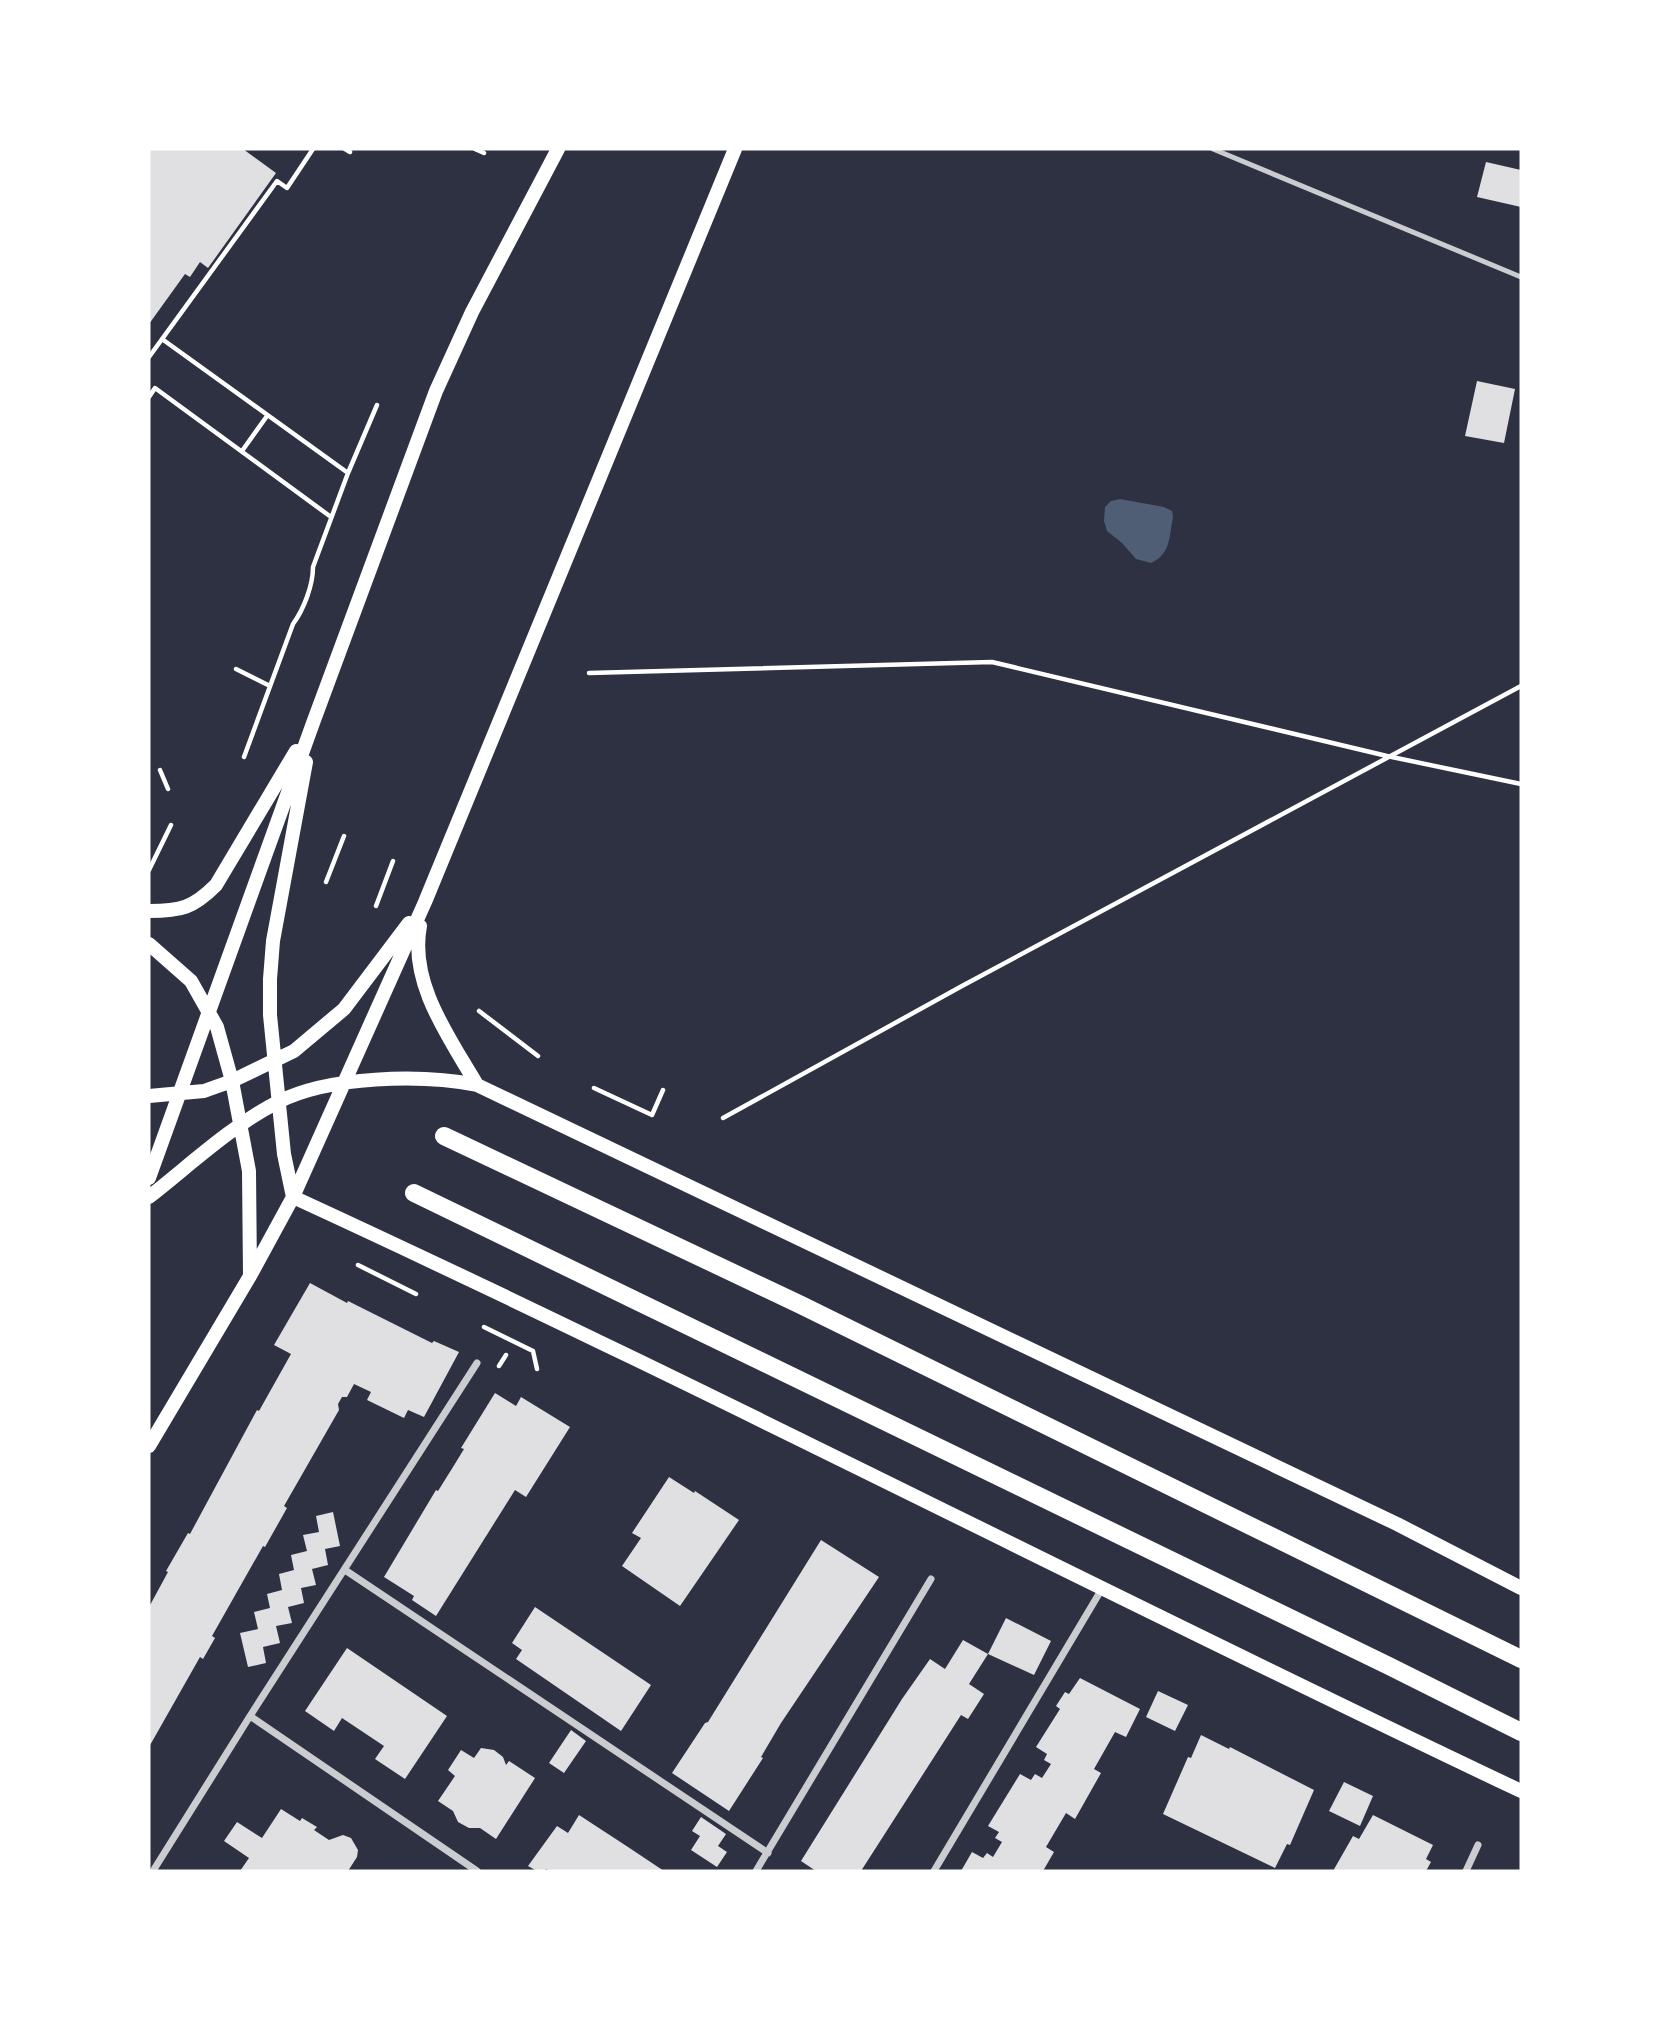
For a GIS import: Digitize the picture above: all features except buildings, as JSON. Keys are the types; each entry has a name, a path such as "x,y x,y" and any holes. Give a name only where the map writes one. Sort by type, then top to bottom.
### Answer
{"main road":[{"path":"149,1178 313,723 448,361 558,149"},
{"path":"149,1446 250,1276 293,1197 425,902 735,149"},
{"path":"149,911 172,911 189,907 216,885 313,723"},
{"path":"293,1197 284,1154 270,1015 273,941 313,723"},
{"path":"149,1096 204,1091 232,1082 294,1051 344,1009 425,902"},
{"path":"425,902 417,941 422,975 442,1026 477,1085"},
{"path":"149,944 191,981 217,1027 232,1082 248,1171 250,1276"},
{"path":"149,1197 240,1127 278,1102 327,1085 446,1079 477,1085 1396,1524 1521,1588"},
{"path":"444,1136 801,1305 1521,1659"},
{"path":"414,1193 1447,1693 1521,1732"},
{"path":"293,1197 433,1262 1521,1791"}],"street":[{"path":"153,1871 477,1363"},
{"path":"345,1570 768,1853"},
{"path":"756,1871 931,1579"},
{"path":"934,1871 1103,1587"},
{"path":"250,1716 477,1871"},
{"path":"1466,1871 1478,1845"}],"lane":[{"path":"1213,149 1521,277"}],"path":[{"path":"149,357 277,181 287,188 313,149"},
{"path":"475,149 484,153"},
{"path":"162,339 348,473"},
{"path":"149,397 155,388 331,517"},
{"path":"244,757 292,624 299,616 313,578 313,567 331,517 377,405"},
{"path":"242,451 267,416"},
{"path":"589,673 992,662 1387,756 1521,784"},
{"path":"236,669 270,686"},
{"path":"723,1118 1387,756 1521,686"},
{"path":"160,770 169,789"},
{"path":"149,870 171,825"},
{"path":"326,882 344,836"},
{"path":"376,906 393,861"},
{"path":"479,1011 538,1056"},
{"path":"594,1088 652,1115 663,1090"},
{"path":"358,1265 416,1294"},
{"path":"484,1327 533,1351 537,1369"},
{"path":"494,1373 506,1355"}],"water":[{"path":"1120,499 1172,511 1166,550 1151,563 1136,559 1107,531 1104,521 1105,507 1111,501"}]}
